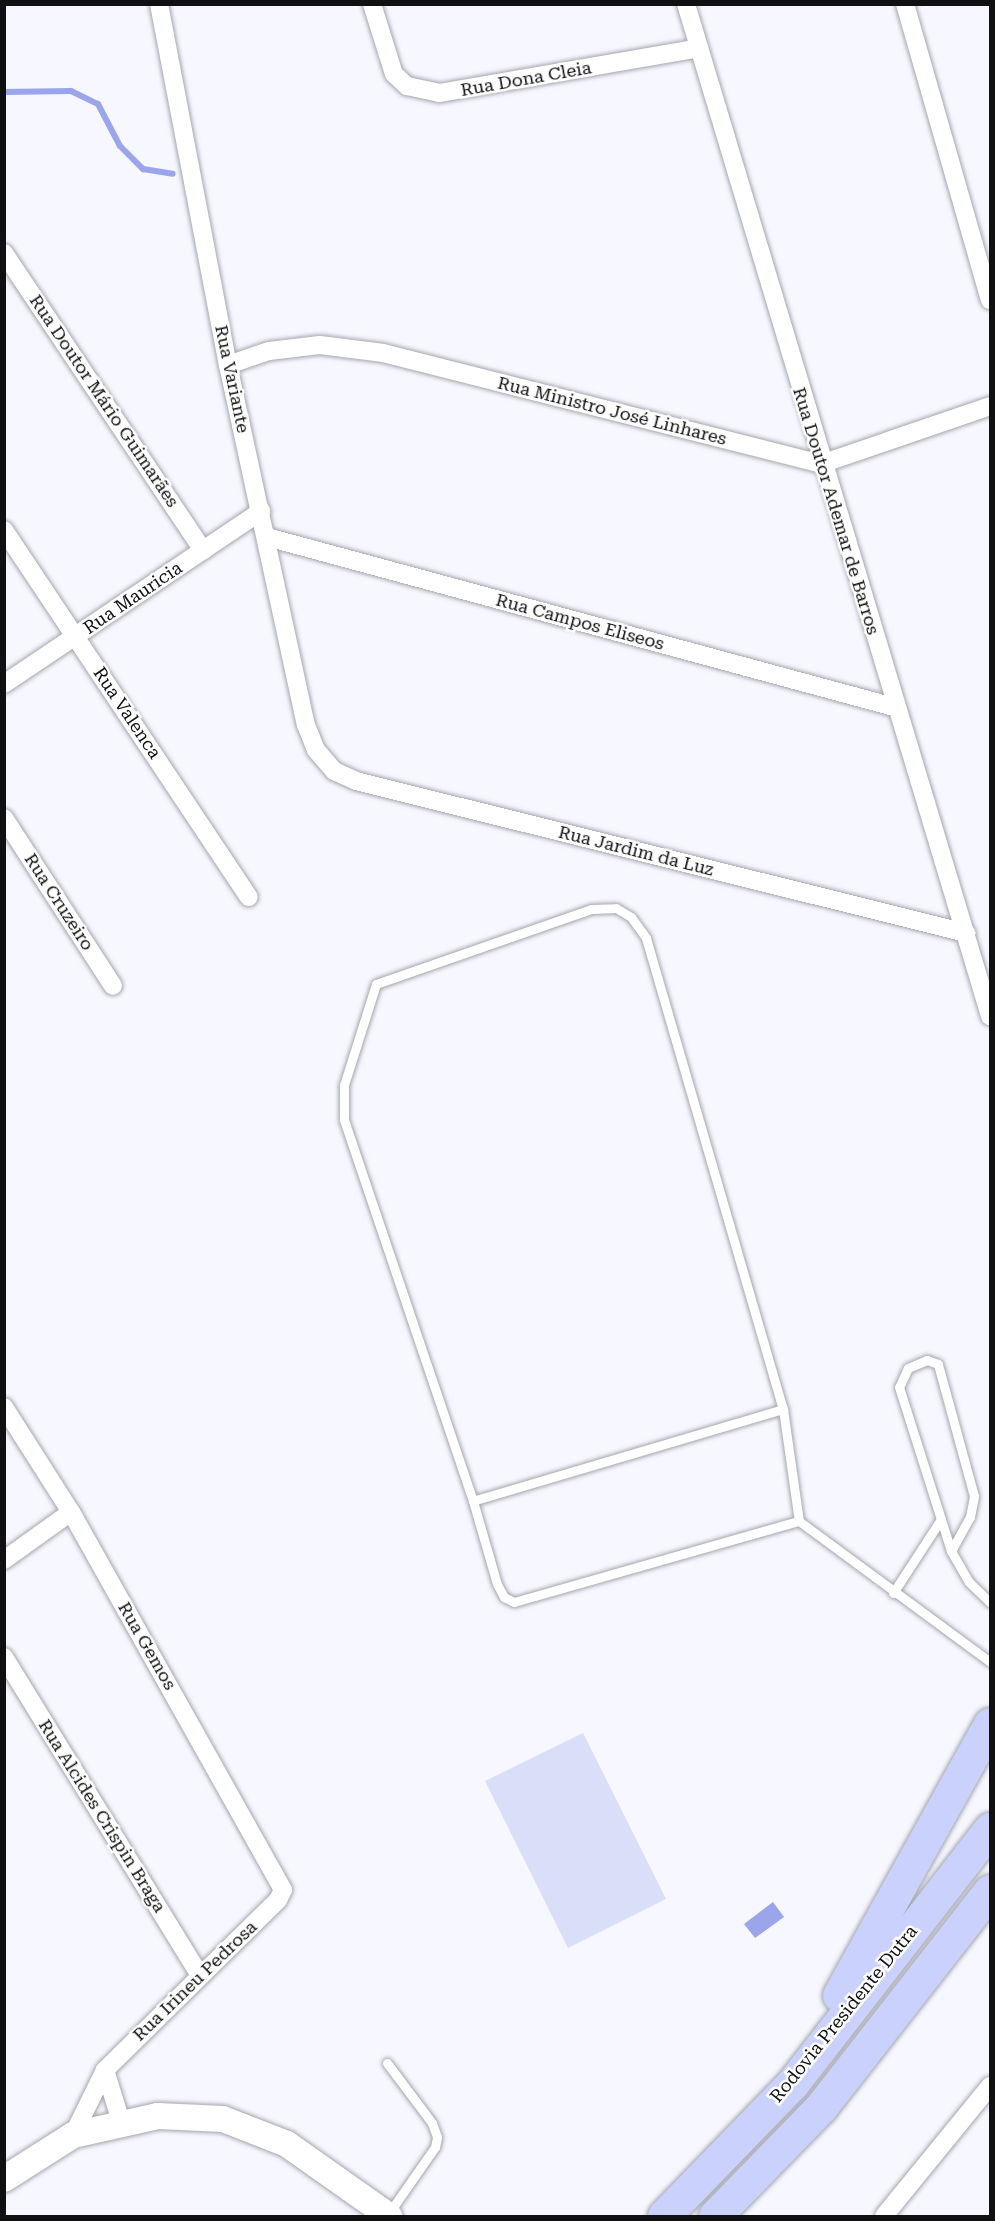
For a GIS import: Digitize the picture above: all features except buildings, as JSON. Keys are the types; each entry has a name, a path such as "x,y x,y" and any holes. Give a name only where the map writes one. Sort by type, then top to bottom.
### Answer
{"highway":[{"path":"792,2084 990,1724"},
{"name":"Rodovia Presidente Dutra","path":"664,2217 792,2084 990,1829"},
{"name":"Rodovia Presidente Dutra","path":"714,2217 821,2108 990,1890"}],"main road":[{"path":"4,2179 73,2135 158,2116 224,2119 287,2144 388,2216"}],"street":[{"name":"Rua Variante","path":"159,4 228,365 306,725 316,750"},
{"name":"Rua Dona Cleia","path":"372,4 394,74 407,86 439,93 699,48"},
{"name":"Rua Doutor Ademar de Barros","path":"686,4 821,464 990,1016"},
{"path":"905,4 990,300"},
{"name":"Rua Doutor Mário Guimarães","path":"4,253 203,550"},
{"name":"Rua Ministro José Linhares","path":"228,365 269,351 320,345 383,353 821,464"},
{"path":"821,464 990,406"},
{"name":"Rua Mauricia","path":"4,684 261,511"},
{"name":"Rua Valenca","path":"4,530 249,897"},
{"name":"Rua Campos Eliseos","path":"267,537 894,707"},
{"name":"Rua Jardim da Luz","path":"316,750 333,771 356,781 966,933"},
{"name":"Rua Cruzeiro","path":"4,818 113,986"},
{"name":"Rua Gemos","path":"4,1407 71,1512 282,1890"},
{"path":"4,1560 71,1512"},
{"name":"Rua Alcides Crispin Braga","path":"4,1657 200,1975"},
{"name":"Rua Irineu Pedrosa","path":"73,2135 105,2070 278,1900 282,1890"},
{"path":"105,2070 122,2125"},
{"path":"885,2217 990,2086"}],"lane":[{"path":"799,1521 514,1602 497,1584 473,1501 344,1119 344,1085 376,984 591,909 616,908 631,917 646,938 783,1409 799,1521 893,1593 990,1662"},
{"path":"951,1551 970,1517 974,1496 938,1364 927,1360 908,1368 899,1387 951,1551 969,1582 990,1602"},
{"path":"473,1501 783,1409"},
{"path":"893,1593 941,1519"},
{"path":"387,2063 432,2123 436,2137 435,2147 388,2216"}],"shaded area":[{"path":"583,1733 666,1899 568,1948 485,1781"}],"water":[{"path":"773,1902 784,1917 755,1938 744,1924"}],"waterway":[{"path":"4,92 71,91 98,104 120,146 143,169 173,174"}]}
